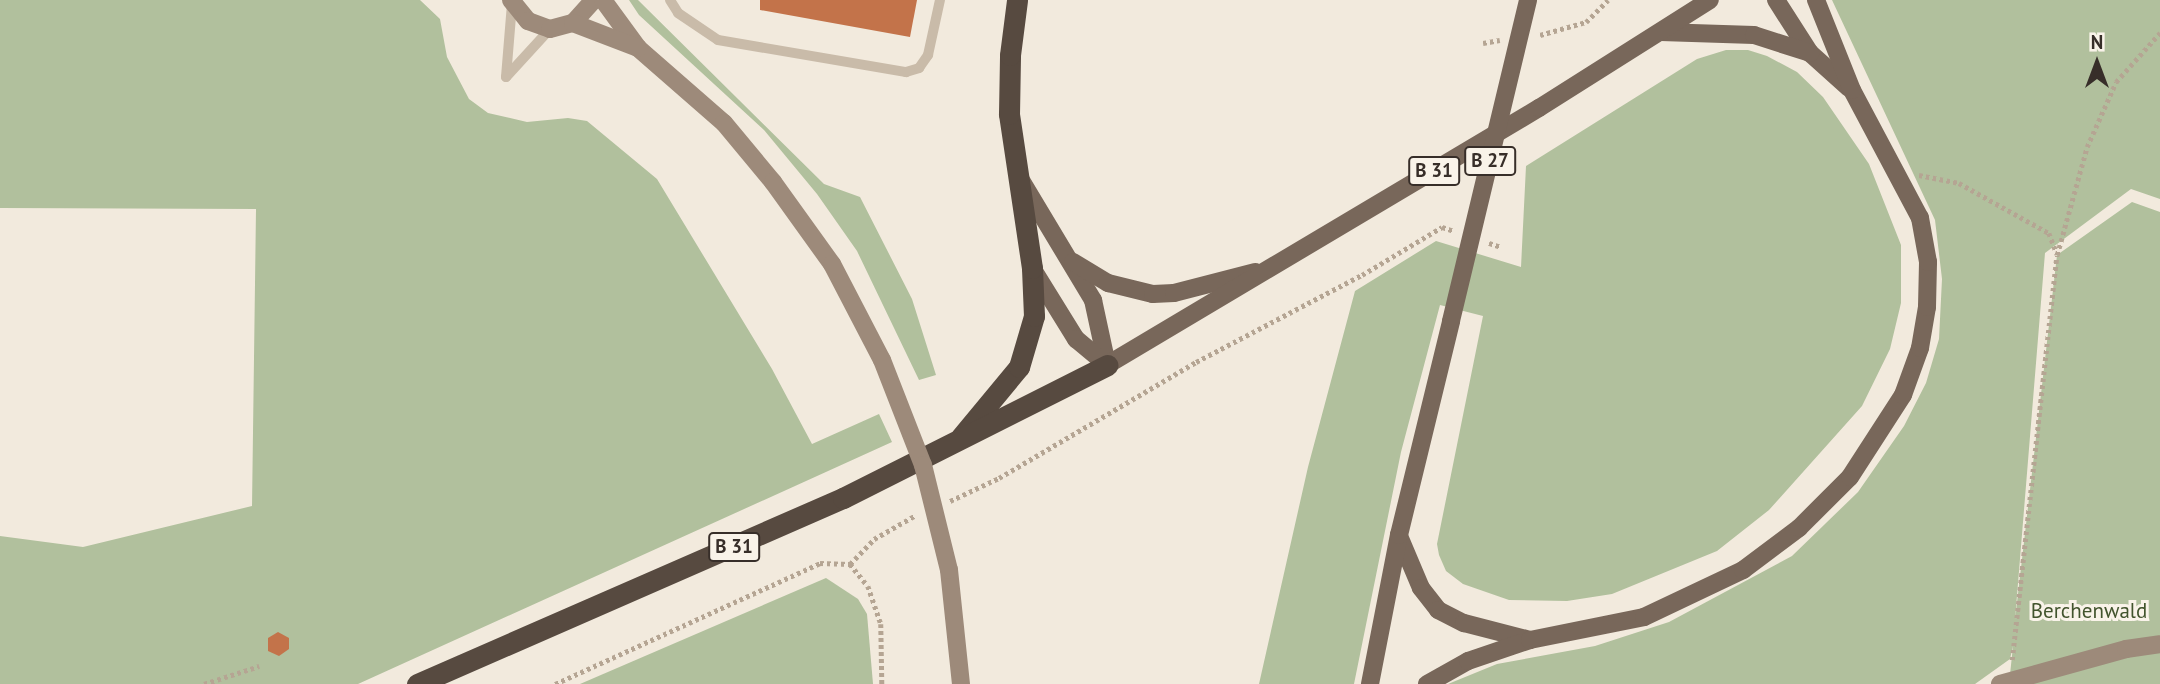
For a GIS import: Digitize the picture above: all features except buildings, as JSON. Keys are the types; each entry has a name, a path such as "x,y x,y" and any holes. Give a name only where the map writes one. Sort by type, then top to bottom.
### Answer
{"highway":[{"path":"955,444 1009,381 1027,350 1034,316 1032,268 1008,84 1017,0"},
{"name":"B 31","path":"417,684 626,596 955,444 1107,365"}],"main road":[{"path":"511,2 528,21 550,29 573,23 594,0"},
{"path":"603,0 638,48 724,124 773,182 832,264 883,360 923,465 949,569 961,684"},
{"name":"B 27","path":"1370,684 1399,535 1528,0"},
{"name":"B 31","path":"1107,365 1279,265 1710,0"},
{"path":"1776,0 1810,53 1852,90"},
{"path":"1427,684 1457,666 1530,640 1644,617 1710,589 1799,528 1850,477 1903,395 1920,348 1927,307 1928,262 1920,218 1899,171 1852,90 1815,0"},
{"path":"573,23 638,48"},
{"path":"1661,32 1754,35 1810,53"},
{"path":"1019,177 1073,262 1099,316 1107,365"},
{"path":"1073,262 1108,283 1153,294 1174,293 1279,265"},
{"path":"1032,268 1076,340 1107,365"},
{"path":"1399,535 1421,588 1438,610 1464,623 1530,640"},
{"path":"2005,681 2160,644"}],"lane":[{"path":"670,0 678,13 718,40 906,72 919,68 928,55 940,0"},
{"path":"511,2 506,77 550,29"}],"path":[{"path":"1537,35 1586,22 1608,0"},
{"path":"2005,681 2057,255 2087,147 2116,82 2160,33"},
{"path":"1483,43 1510,39"},
{"path":"1899,171 1959,183 2049,233 2057,255"},
{"path":"939,506 999,478 1196,362 1362,275 1442,227 1466,235"},
{"path":"1478,239 1501,247"},
{"path":"555,684 820,564 850,564 874,539 927,510"},
{"path":"850,564 868,586 878,606 882,684"},
{"path":"204,684 258,666"}],"green space":[{"path":"0,0 420,0 440,19 447,57 469,99 488,113 527,122 568,118 587,121 657,179 772,369 812,444 879,414 892,442 358,684 0,684 0,536 83,547 252,506 256,209 0,208"},
{"path":"629,0 638,0 824,184 860,197 912,299 936,375 919,380 857,251 817,194 764,130 639,15"},
{"name":"Berchenwald","path":"1832,0 2160,0 2160,199 2131,189 2045,253 2015,620 2057,255 2132,202 2160,212 2160,684 2009,684 2013,646 2010,659 1975,684 1448,684 1497,664 1595,646 1669,622 1792,556 1858,492 1904,426 1926,383 1939,339 1942,279 1935,220"},
{"path":"1726,50 1748,50 1767,56 1797,72 1823,97 1869,164 1901,245 1901,303 1890,349 1862,406 1769,510 1717,551 1612,594 1567,601 1509,600 1463,584 1446,571 1439,555 1437,544 1483,316 1440,305 1401,452 1354,684 1259,684 1308,467 1355,291 1436,241 1521,267 1526,166 1697,59"},
{"path":"826,578 858,599 867,614 873,684 580,684"}]}
